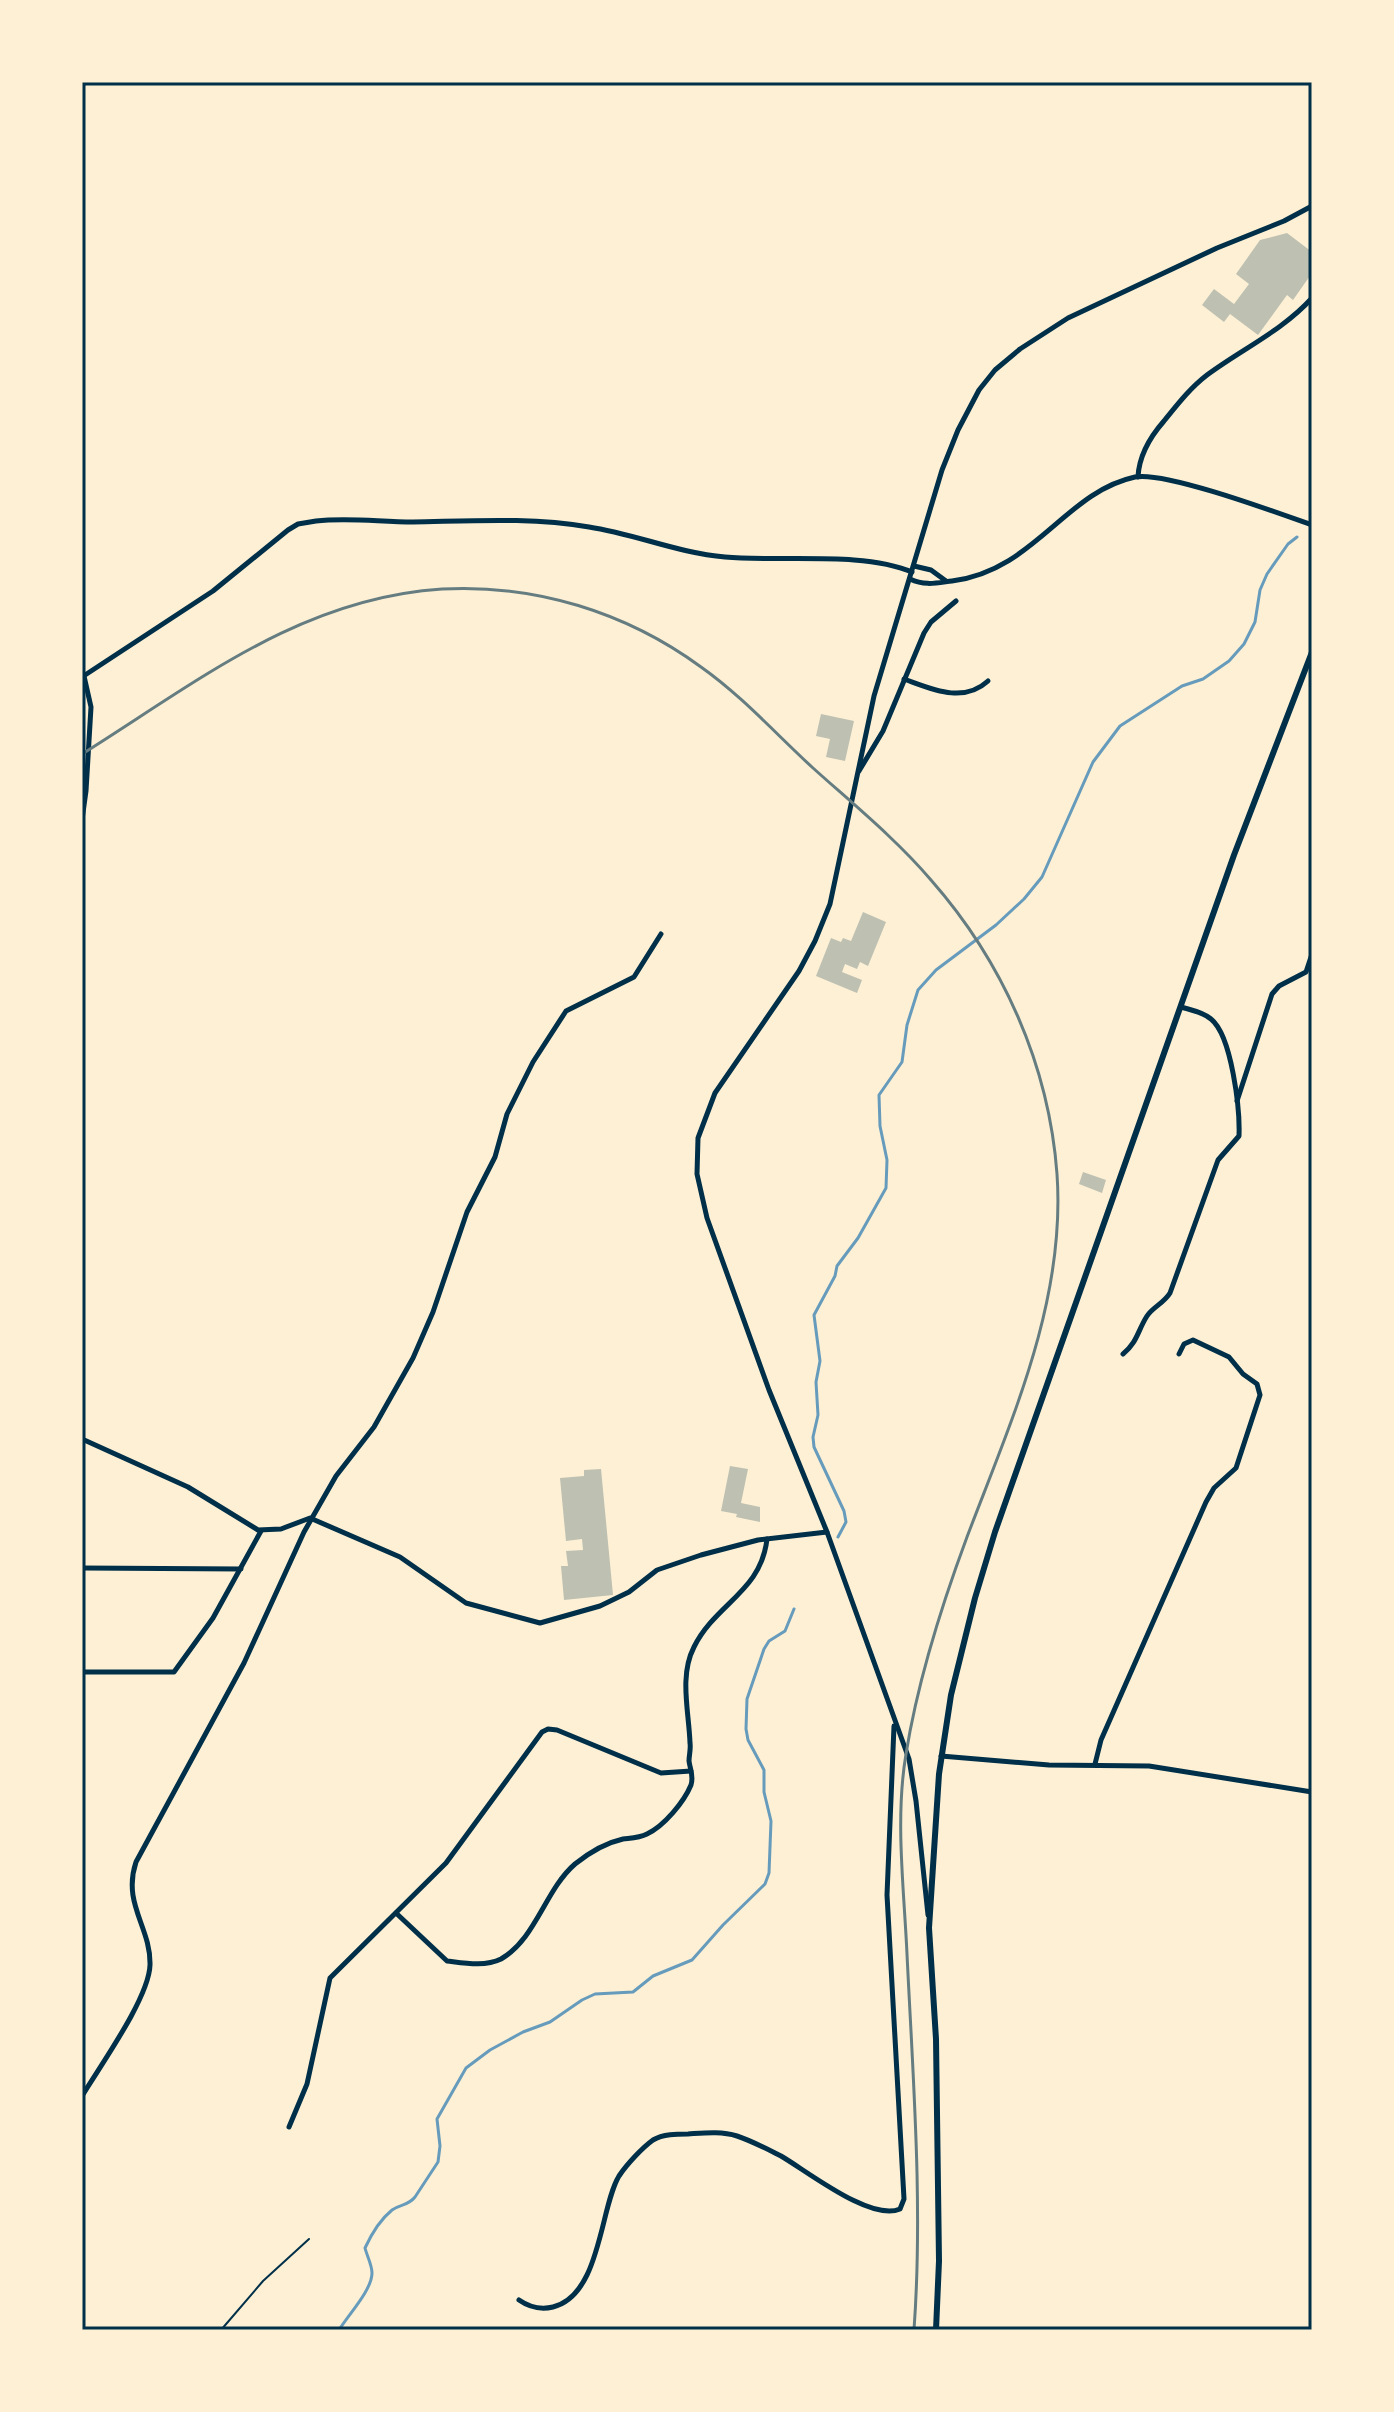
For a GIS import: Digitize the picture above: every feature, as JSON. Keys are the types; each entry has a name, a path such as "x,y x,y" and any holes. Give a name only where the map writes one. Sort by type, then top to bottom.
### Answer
{"main road":[{"path":"936,2330 939,2261 936,2039 929,1928 941,1756 951,1695 990,1548 1234,855 1312,652"}],"street":[{"path":"929,1928 913,1778 827,1532 769,1390 707,1218 696,1149 703,1120 715,1093 791,982 815,941 834,891 870,708 942,470 979,390 1004,361 1068,318 1312,206"},
{"path":"1138,477 1148,443 1188,393 1205,377 1275,331 1312,298"},
{"path":"82,820 91,703 83,677 196,603 298,524 324,520 550,522 600,529 704,555 897,566 930,585 974,578 1002,567 1093,497 1138,477 1165,479 1312,525"},
{"path":"912,572 931,570 947,582"},
{"path":"856,775 879,739 924,633 931,622 956,601"},
{"path":"904,679 956,694 980,688 988,681"},
{"path":"82,2096 126,2023 148,1977 148,1950 134,1910 132,1893 136,1862 244,1663 312,1519 336,1476 374,1427 426,1331 467,1212 495,1157 507,1114 533,1062 564,1014 575,1005 634,977 661,934"},
{"path":"1236,1106 1272,994 1279,986 1306,972 1312,954"},
{"path":"1123,1354 1133,1346 1148,1314 1170,1293 1218,1160 1239,1136 1230,1060 1224,1037 1211,1019 1181,1007"},
{"path":"1095,1764 1101,1740 1206,1502 1214,1488 1236,1468 1257,1410 1260,1395 1257,1384 1243,1374 1229,1357 1193,1340 1184,1344 1179,1354"},
{"path":"82,1439 188,1487 261,1531 281,1529 304,1518 312,1519 400,1557 466,1603 540,1623 585,1612 613,1601 661,1568 701,1555 767,1539 827,1532"},
{"path":"82,1672 174,1672 213,1618 261,1531"},
{"path":"396,1913 447,1961 488,1963 501,1959 520,1941 549,1894 573,1866 594,1849 655,1830 680,1803 691,1784 686,1686 691,1654 699,1638 755,1577 764,1559 767,1539"},
{"path":"82,1568 241,1569"},
{"path":"519,2300 527,2306 550,2307 557,2306 570,2296 587,2274 593,2260 619,2176 648,2145 665,2136 718,2133 736,2136 782,2157 859,2202 888,2212 900,2209 904,2199 902,2147 887,1895 894,1721"},
{"path":"289,2127 307,2084 328,1981 455,1852 545,1730 557,1730 661,1773 691,1771"},
{"path":"941,1756 1049,1765 1134,1765 1312,1792"}],"path":[{"path":"221,2330 263,2281 309,2239"}],"building":[{"path":"1287,233 1312,252 1312,273 1293,300 1287,295 1258,335 1230,314 1224,322 1202,305 1214,289 1234,304 1249,284 1236,274 1260,240"},
{"path":"821,714 854,721 845,761 826,757 830,739 816,736"},
{"path":"863,912 886,922 868,966 860,962 857,969 845,964 842,972 862,980 857,993 816,976 831,938 841,942 843,938 851,941"},
{"path":"1083,1172 1106,1180 1102,1193 1079,1184"},
{"path":"730,1466 748,1469 741,1503 760,1507 760,1522 721,1511"},
{"path":"601,1469 613,1595 564,1600 561,1566 568,1566 566,1551 583,1550 582,1539 566,1541 560,1478 584,1476 584,1470"}],"waterway":[{"path":"1312,422 1312,428"},
{"path":"838,1537 846,1522 844,1511 814,1447 818,1415 816,1382 820,1361 814,1315 835,1276 837,1266 858,1238 886,1188 887,1160 880,1126 879,1095 902,1062 907,1025 918,990 936,970 996,925 1042,877 1093,762 1120,726 1182,686 1203,679 1229,661 1244,644 1255,622 1260,590 1267,574 1288,544 1297,537"},
{"path":"339,2330 371,2280 372,2270 365,2248 370,2238 388,2214 415,2197 438,2162 437,2119 466,2068 490,2050 550,2022 582,2000 595,1994 633,1992 653,1976 692,1960 765,1884 769,1873 771,1821 764,1792 764,1770 748,1740 747,1699 764,1649 769,1641 785,1631 794,1609"}],"railway":[{"path":"82,754 252,648 342,608 391,596 442,589 511,591 545,597 611,617 642,631 701,667 731,690 918,865 957,912 1000,980 1033,1055 1044,1094 1057,1174 1058,1221 1053,1268 1032,1360 939,1617 917,1698 906,1754 901,1803 901,1854 917,2189 914,2330"}]}
